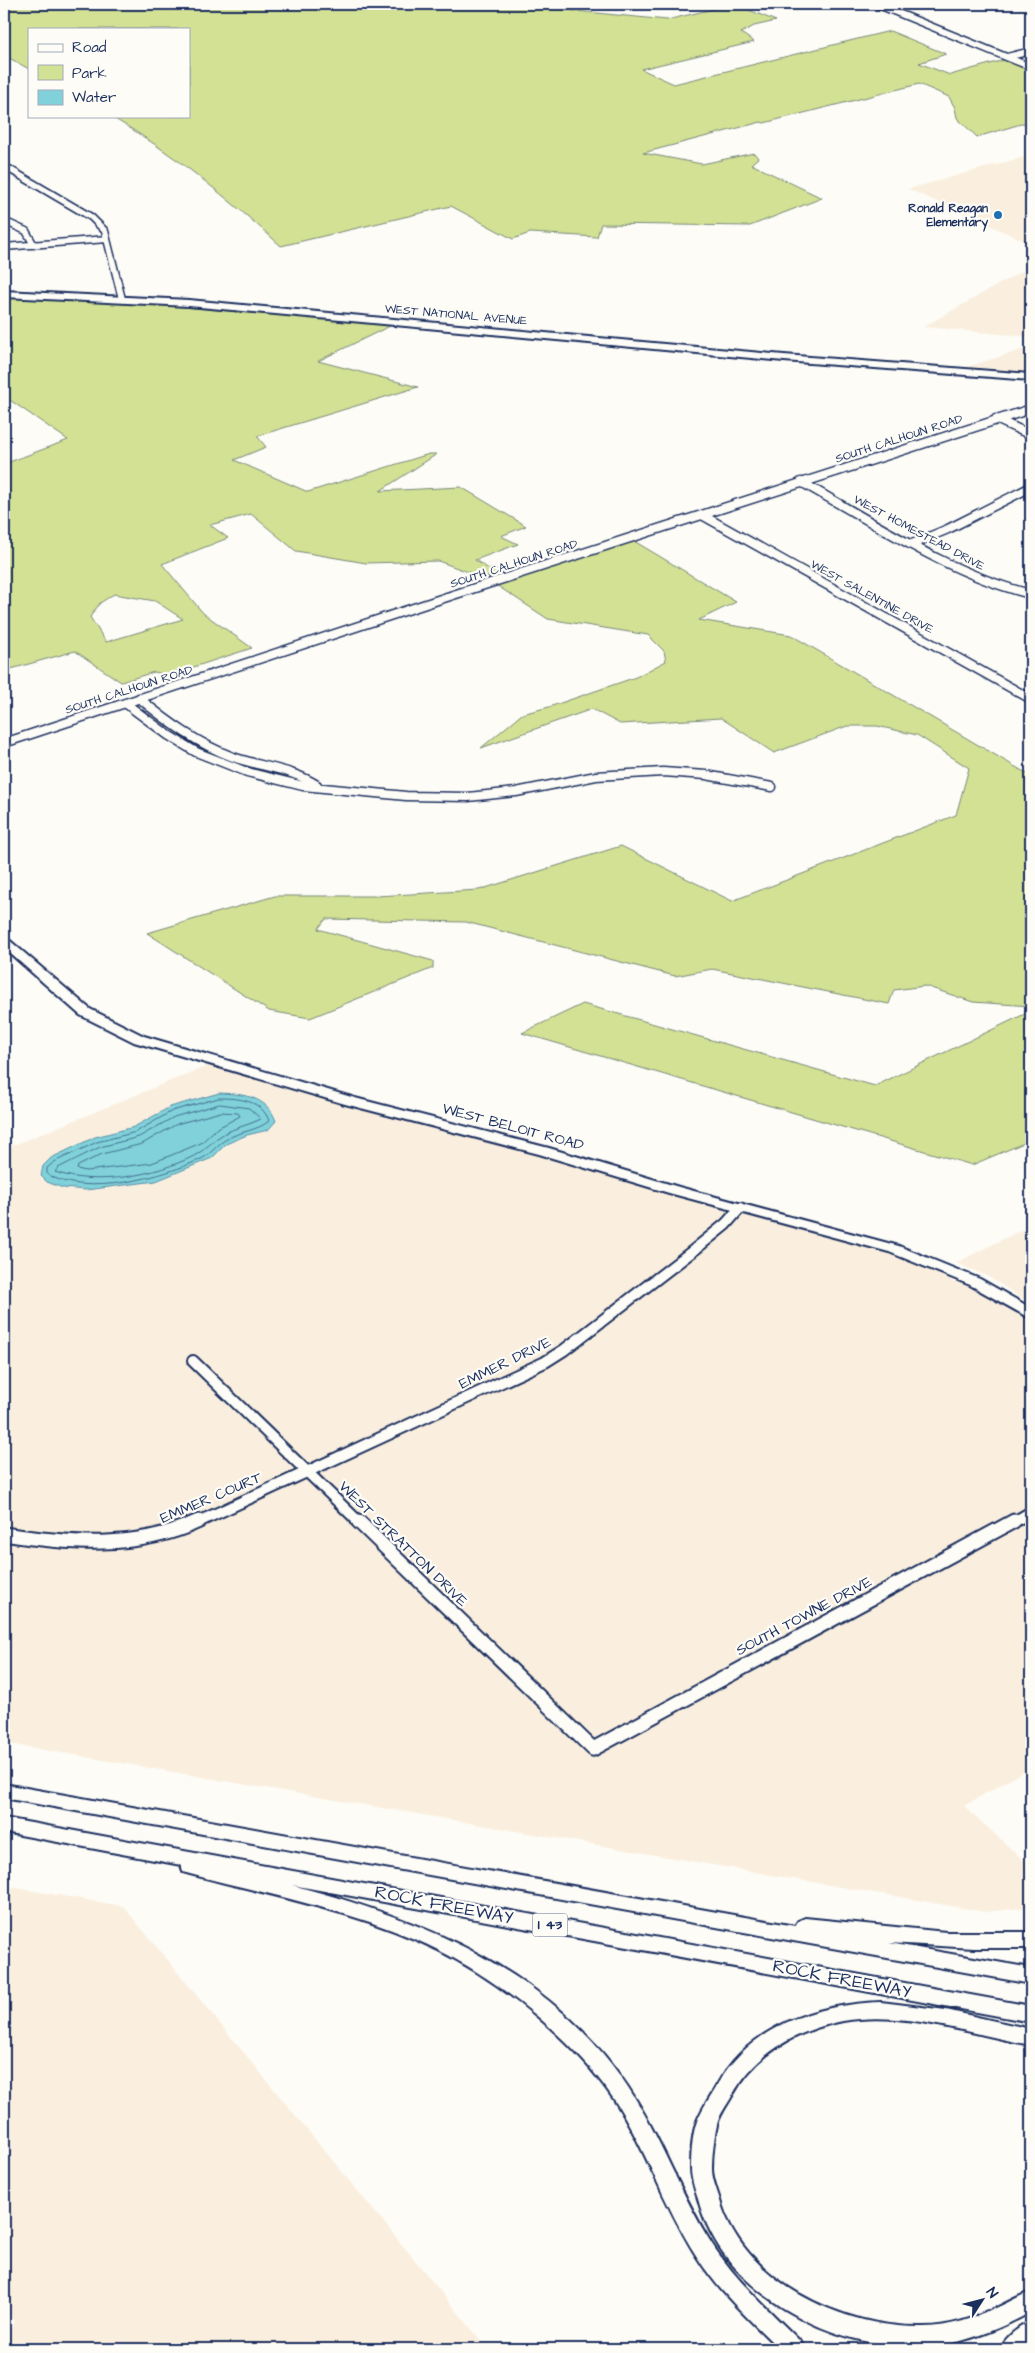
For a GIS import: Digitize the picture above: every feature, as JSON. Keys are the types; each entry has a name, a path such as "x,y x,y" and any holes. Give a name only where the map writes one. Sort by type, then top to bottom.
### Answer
{"highway":[{"name":"I 43","path":"4,1791 1031,1976"},
{"name":"ROCK FREEWAY","path":"4,1825 1031,2014"},
{"path":"70,1836 344,1908 418,1932 486,1967 532,1998 578,2043 618,2089 646,2134 695,2236 718,2271 792,2349"},
{"path":"662,1909 906,1937 988,1943 1031,1940"},
{"path":"1031,2036 901,2012 860,2011 814,2020 776,2037 744,2060 720,2091 707,2121 701,2156 705,2193 720,2232 746,2266 782,2297 829,2321 876,2334 923,2337 973,2328 1031,2301"}],"main road":[{"name":"WEST NATIONAL AVENUE","path":"4,294 226,306 906,368 1031,377"},
{"name":"WEST NATIONAL AVENUE","path":"906,368 1031,382"},
{"name":"WEST BELOIT ROAD","path":"4,942 85,1012 139,1039 350,1101 544,1151 740,1208 894,1249 975,1282 1031,1314"},
{"path":"1010,2349 1031,2332"}],"street":[{"path":"876,4 1031,67"},
{"path":"1007,57 1031,51"},
{"path":"4,166 91,217 102,226 122,299"},
{"path":"4,221 26,232 34,245"},
{"path":"4,247 107,239"},
{"name":"SOUTH CALHOUN ROAD","path":"4,743 801,482 1031,409"},
{"path":"996,419 1031,435"},
{"name":"WEST HOMESTEAD DRIVE","path":"801,482 962,571 1006,588 1031,594"},
{"path":"912,544 948,529 1031,487"},
{"name":"WEST SALENTINE DRIVE","path":"702,515 1031,699"},
{"path":"138,698 182,731 209,747 261,766 310,779 317,785"},
{"path":"125,703 174,739 198,753 253,773 303,786 317,785 366,793 417,796 488,796 599,775 678,771 719,775 772,787"},
{"path":"198,753 209,747"},
{"path":"253,773 261,766"},
{"name":"EMMER DRIVE","path":"308,1472 519,1374 564,1350 726,1224 740,1208"},
{"name":"WEST STRATTON DRIVE","path":"193,1361 593,1749"},
{"name":"EMMER COURT","path":"4,1534 89,1544 155,1537 195,1523 308,1472"},
{"name":"SOUTH TOWNE DRIVE","path":"593,1749 1031,1512"}],"shaded area":[{"name":"Ronald Reagan Elementary","path":"1031,155 1031,244 908,189"},
{"path":"1031,266 1031,337 923,327"},
{"path":"1031,347 1031,376 957,370"},
{"path":"217,1062 936,1264 953,1282 975,1282 1031,1314 1031,1767 964,1806 1031,1867 1031,1907 986,1912 4,1743 4,1149"},
{"path":"1031,1225 1031,1304 987,1276 956,1263"},
{"path":"4,1886 123,1906 488,2349 4,2349 4,2340 15,2322 4,2306"}],"green space":[{"path":"4,4 505,4 667,20 734,4 776,21 754,26 741,33 754,42 641,69 674,84 890,31 946,54 919,63 950,75 1008,59 1031,69 1031,121 977,137 957,118 955,108 949,97 919,84 643,153 702,164 754,153 758,158 751,164 822,198 750,226 601,224 597,237 530,233 513,239 451,206 281,246 199,176 113,118 190,118 190,28 28,28 28,68 4,55"},
{"path":"4,297 147,304 392,325 318,361 418,387 257,436 266,447 234,460 308,492 429,454 437,454 380,491 461,487 526,526 501,536 518,544 475,560 489,569 508,571 485,578 438,561 366,563 296,551 251,514 210,525 228,538 162,564 203,613 252,648 169,675 154,672 121,682 75,651 4,671 4,464 68,440 4,396","holes":["114,594 155,601 183,619 106,642 90,617 100,603"]},
{"path":"634,541 736,602 699,620 791,635 1031,776 1031,1006 973,1002 925,986 894,990 889,1004 712,969 675,976 466,922 326,919 318,929 433,961 433,968 310,1018 269,1011 147,933 275,896 377,896 479,890 621,846 732,901 956,815 969,768 917,735 877,726 847,726 774,753 721,718 620,724 592,709 481,748 522,714 549,707 636,677 666,661 664,651 648,635 548,619 496,585"},
{"path":"583,1004 875,1086 1031,1011 1031,1140 972,1165 522,1033"}],"water":[{"path":"219,1093 237,1094 260,1101 267,1106 276,1121 268,1130 247,1135 226,1144 212,1158 156,1181 86,1190 63,1188 47,1182 41,1176 43,1166 51,1158 95,1137 134,1127 170,1107"}],"place":[{"name":"Ronald Reagan Elementary","path":"998,215"}]}
